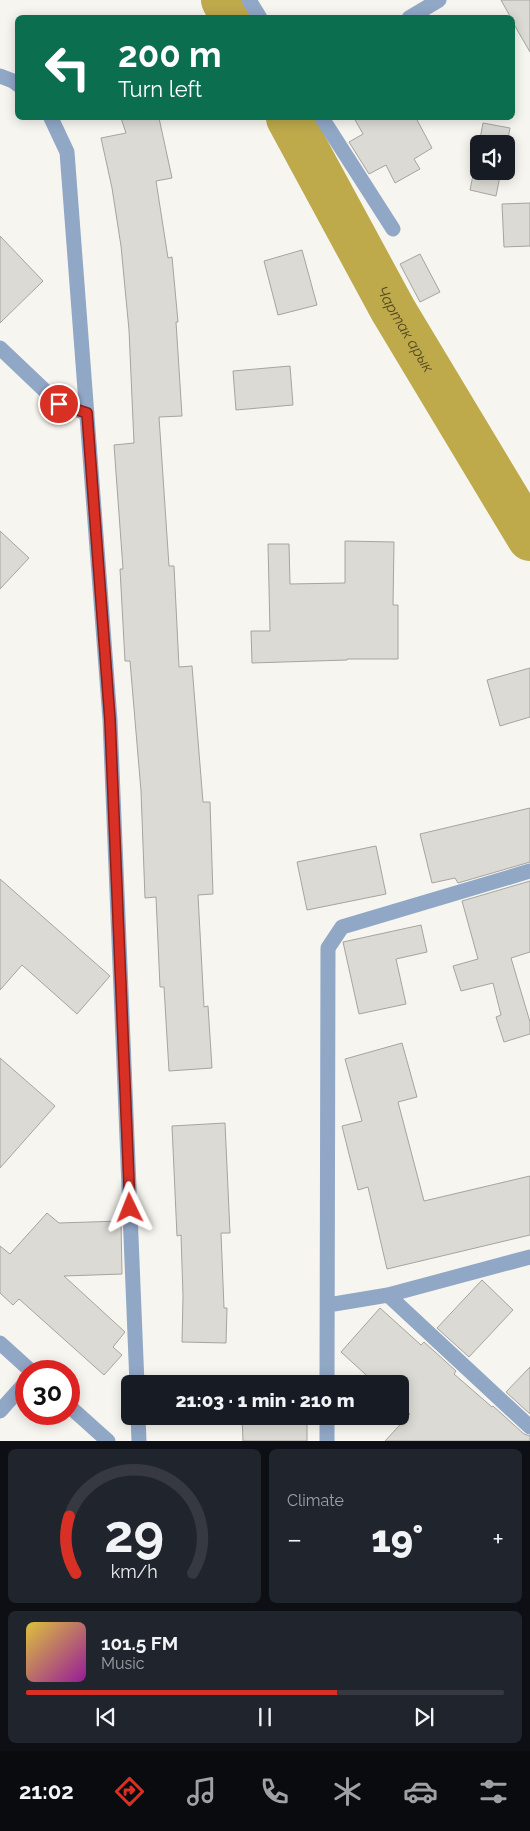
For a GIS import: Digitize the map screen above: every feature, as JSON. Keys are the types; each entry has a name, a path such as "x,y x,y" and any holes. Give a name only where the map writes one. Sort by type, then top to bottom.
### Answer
{"street":[{"path":"249,0 258,15"},
{"path":"414,15 439,0"},
{"path":"0,76 15,83"},
{"path":"51,120 67,152 110,720 137,1375"},
{"path":"323,120 393,229"},
{"path":"0,348 59,404 87,413"},
{"path":"327,1375 328,948 342,927 530,871"},
{"path":"328,1305 388,1294 530,1257"},
{"path":"388,1294 530,1427"},
{"path":"0,1343 19,1360"},
{"path":"0,1411 15,1394"},
{"path":"80,1416 108,1441"},
{"path":"138,1425 139,1441"},
{"path":"327,1425 327,1441"}],"building":[{"path":"501,0 530,0 530,52 515,26 515,15 509,15"},
{"path":"122,120 159,120 172,178 156,181 168,258 172,257 178,322 176,322 182,416 159,417 169,566 174,566 179,667 192,666 203,802 210,802 213,894 198,895 204,1007 208,1006 212,1068 169,1071 164,987 160,987 156,897 145,898 141,791 130,661 125,661 120,569 123,569 114,445 134,443 129,330 121,246 112,188 101,138 126,133"},
{"path":"355,120 417,120 432,148 414,159 420,169 395,183 386,165 369,174 349,142 363,134"},
{"path":"483,123 510,128 509,135 481,135"},
{"path":"472,180 499,180 496,196 470,190"},
{"path":"530,203 530,246 504,247 502,204"},
{"path":"0,236 43,281 0,323"},
{"path":"302,250 317,305 278,315 264,261"},
{"path":"420,254 440,292 420,302 400,264"},
{"path":"290,366 293,405 236,410 233,371"},
{"path":"0,531 29,558 0,589"},
{"path":"345,541 394,542 393,605 398,605 398,659 252,663 251,631 270,631 268,544 289,544 290,584 345,583"},
{"path":"530,668 530,717 500,726 487,680"},
{"path":"530,808 530,862 458,883 455,878 432,883 420,834"},
{"path":"376,846 386,894 307,910 297,862"},
{"path":"0,879 110,976 77,1014 22,965 0,990"},
{"path":"530,881 530,952 511,958 530,1022 530,1034 504,1042 496,1017 501,1015 493,983 461,991 453,966 478,959 462,901"},
{"path":"421,925 427,952 396,959 406,1004 359,1014 343,942"},
{"path":"402,1043 417,1097 398,1102 424,1201 530,1176 530,1235 387,1269 368,1187 358,1190 342,1126 362,1121 345,1059"},
{"path":"0,1058 55,1106 0,1168"},
{"path":"225,1123 230,1233 221,1233 224,1308 227,1308 226,1343 182,1342 181,1235 177,1236 172,1126"},
{"path":"47,1213 59,1223 121,1221 122,1274 64,1276 125,1332 113,1347 122,1355 104,1375 19,1299 13,1305 0,1293 0,1246 10,1254"},
{"path":"482,1280 513,1310 469,1357 437,1328"},
{"path":"380,1308 421,1345 424,1342 456,1371 454,1374 524,1434 530,1436 530,1441 385,1441 400,1425 409,1425 409,1375 366,1375 341,1352"},
{"path":"530,1367 530,1414 506,1392"},
{"path":"242,1425 307,1425 307,1441 243,1441"}],"waterway":[{"name":"Чартак арык","path":"224,0 232,15"},
{"name":"Чартак арык","path":"290,120 393,310 530,538"}],"route":[{"path":"59,404 87,413 110,720 130,1208"}]}
